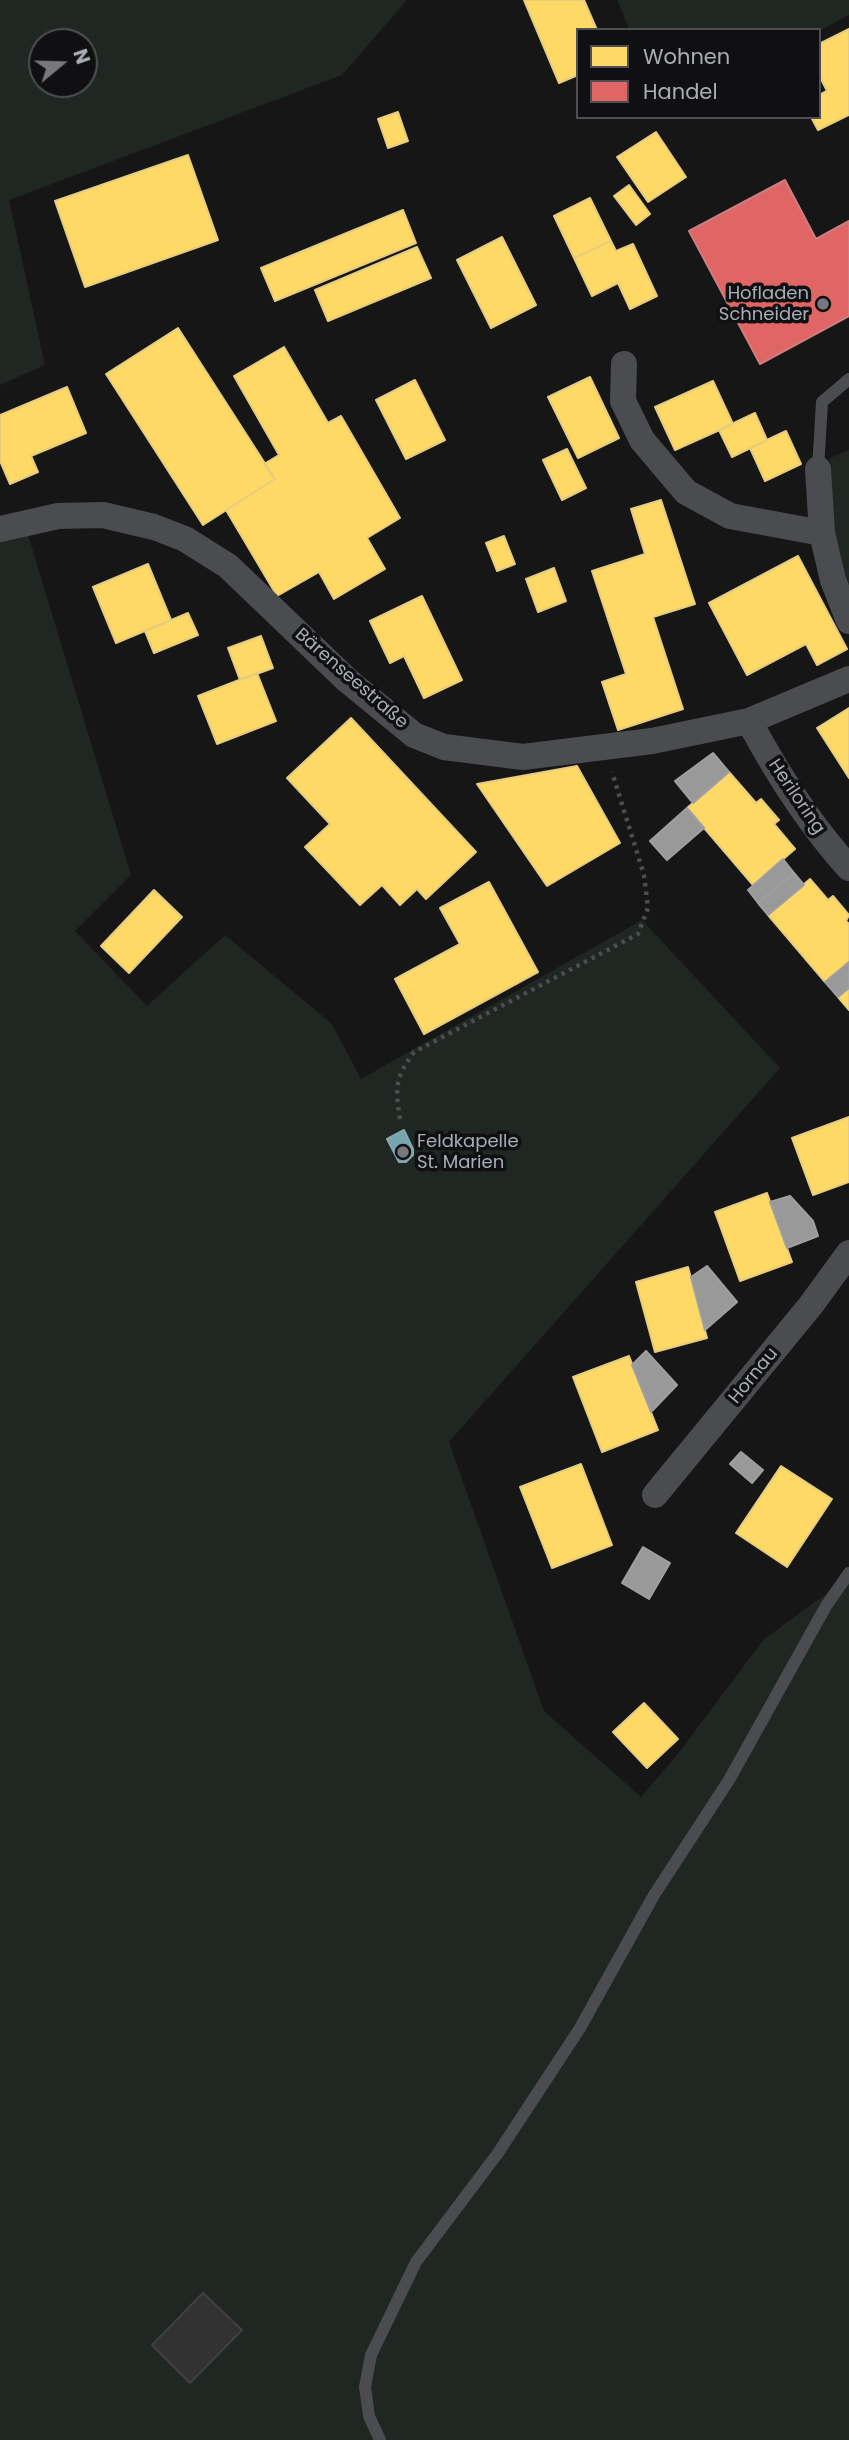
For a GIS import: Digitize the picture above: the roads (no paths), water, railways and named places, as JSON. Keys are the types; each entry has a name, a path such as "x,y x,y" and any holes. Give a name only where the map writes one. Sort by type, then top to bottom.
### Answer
{"street":[{"path":"624,363 623,401 642,440 686,492 730,516 822,533"},
{"path":"818,470 822,533 833,580 849,621"},
{"name":"Bärenseestraße","path":"0,529 58,516 103,515 154,527 184,539 228,566 347,680 414,735 444,747 523,757 652,741 749,721 849,679"},
{"name":"Heriloring","path":"749,721 778,774 834,852 849,868"},
{"name":"Hornau","path":"655,1495 811,1305 849,1253"}],"lane":[{"path":"818,470 822,402 849,379"},
{"path":"380,2440 369,2416 365,2387 371,2355 416,2262 498,2153 580,2028 654,1895 729,1780 826,1606 849,1573"}],"place":[{"name":"Hofladen Schneider","path":"823,304"},
{"name":"Feldkapelle St. Marien","path":"403,1152"}]}
